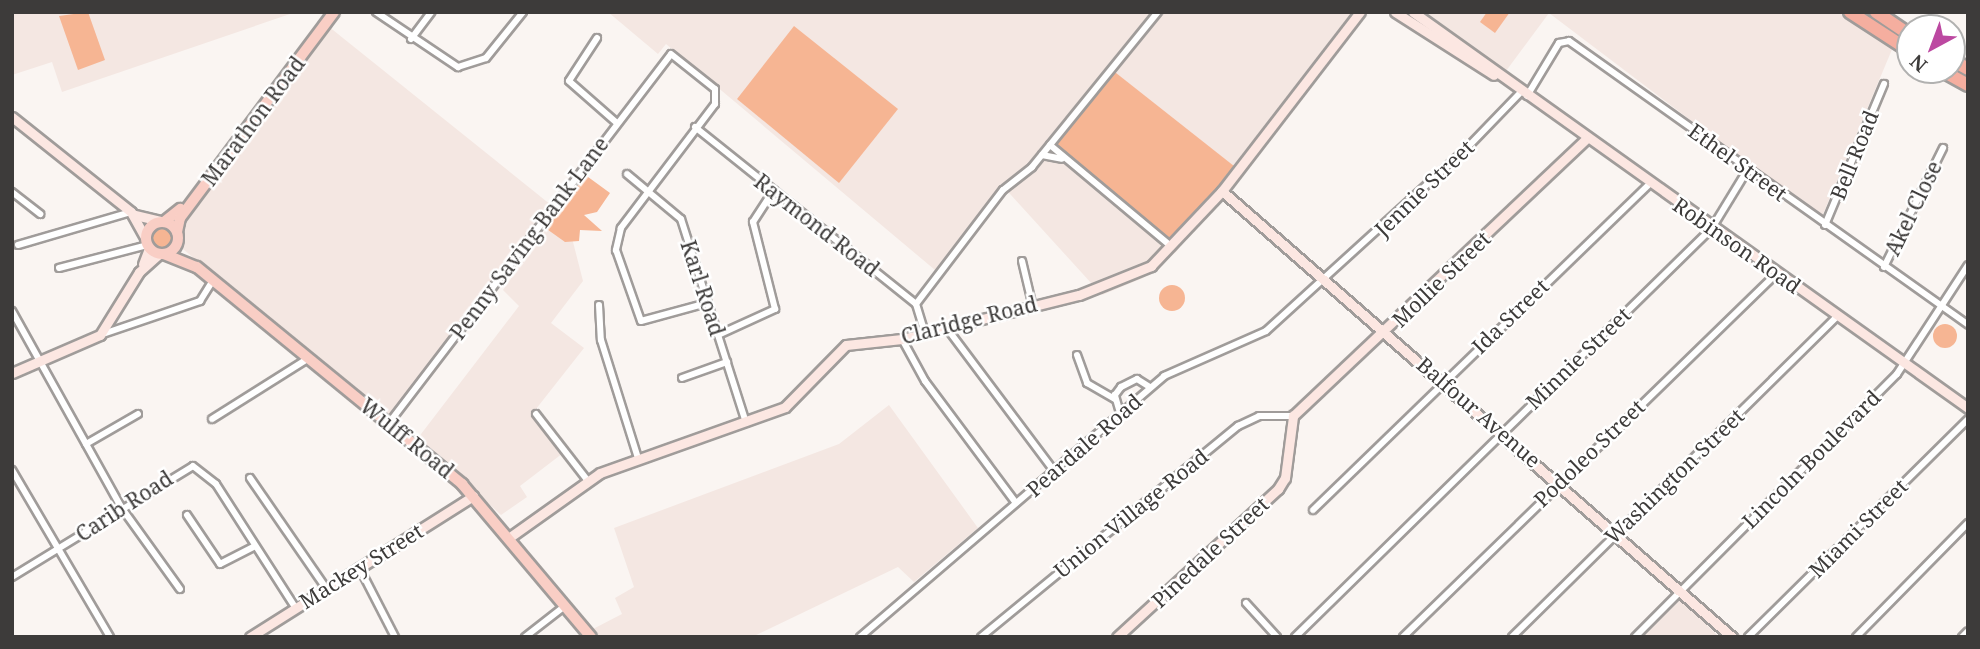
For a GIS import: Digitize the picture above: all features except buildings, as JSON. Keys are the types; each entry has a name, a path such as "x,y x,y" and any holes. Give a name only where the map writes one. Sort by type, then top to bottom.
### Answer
{"highway":[{"path":"1850,12 1896,42"},
{"path":"1876,12 1896,26"}],"main road":[{"name":"Marathon Road","path":"163,221 328,12"},
{"name":"Marathon Road","path":"178,233 180,218 334,12"},
{"path":"163,221 178,233 177,245 162,254 147,244 148,229 163,221"},
{"name":"Wulff Road","path":"178,233 197,267"},
{"name":"Wulff Road","path":"162,254 197,267 389,423 473,496 567,605 591,637"}],"street":[{"path":"376,12 450,65 466,67 493,51 523,12"},
{"path":"411,38 431,12"},
{"path":"925,333 916,304 1009,185 1042,156 1158,12"},
{"name":"Claridge Road","path":"510,537 588,481 638,458 746,424 785,407 846,345 902,339 1032,303 1114,285 1173,247 1222,191 1360,12"},
{"name":"Robinson Road","path":"1395,12 1506,81"},
{"name":"Robinson Road","path":"1413,12 1586,139 1968,408"},
{"path":"597,38 569,81 617,123"},
{"name":"Ethel Street","path":"1524,94 1566,40 1968,326"},
{"name":"Penny Saving Bank Lane","path":"389,423 671,54 715,89 715,104 695,127"},
{"name":"Bell Road","path":"1825,225 1884,84"},
{"name":"Jennie Street","path":"1325,282 1524,94"},
{"path":"12,117 131,212 163,221"},
{"path":"695,127 615,239 638,317 651,322 707,303"},
{"name":"Raymond Road","path":"695,127 916,304"},
{"name":"Mollie Street","path":"1293,416 1386,332 1586,139"},
{"path":"1050,145 1062,159 1173,247"},
{"name":"Akel Close","path":"1884,267 1943,148"},
{"path":"1042,156 1062,159"},
{"name":"Minnie Street","path":"1296,637 1712,228 1748,169"},
{"name":"Karl Road","path":"627,174 681,219 746,424"},
{"name":"Ida Street","path":"1313,510 1442,381 1650,183"},
{"path":"718,335 775,309 753,228 774,191"},
{"name":"Balfour Avenue","path":"1222,191 1559,481 1732,637"},
{"path":"12,192 40,214"},
{"path":"100,335 139,272 147,244 131,212"},
{"path":"18,245 131,212"},
{"path":"59,268 147,244"},
{"path":"139,272 162,254"},
{"path":"1022,261 1032,303"},
{"name":"Lincoln Boulevard","path":"1635,637 1905,362 1944,309 1968,265"},
{"name":"Podoleo Street","path":"1403,637 1559,481 1777,272"},
{"path":"12,373 100,335 201,301 213,280"},
{"name":"Peardale Road","path":"860,637 1150,387 1172,371 1248,343 1325,282"},
{"path":"599,305 601,340 638,458"},
{"path":"12,311 121,507 180,589"},
{"name":"Washington Street","path":"1512,637 1838,316"},
{"path":"946,326 1054,471"},
{"path":"902,339 925,381 1016,503"},
{"path":"1077,355 1087,383 1115,399 1120,413"},
{"path":"212,419 309,358"},
{"path":"682,378 727,362"},
{"path":"1115,399 1133,380 1150,387"},
{"path":"86,444 138,414"},
{"path":"536,414 588,481"},
{"name":"Union Village Road","path":"981,637 1238,426 1259,416 1293,416"},
{"name":"Pinedale Street","path":"1117,637 1278,489 1285,478 1293,416"},
{"name":"Miami Street","path":"1748,637 1968,418"},
{"name":"Carib Road","path":"12,577 185,467 202,468 295,607"},
{"path":"12,470 55,550 110,637"},
{"path":"250,478 326,588"},
{"name":"Mackey Street","path":"250,637 359,565 473,496"},
{"path":"187,515 220,564 255,545"},
{"path":"1856,637 1968,523"},
{"path":"359,565 395,637"},
{"path":"1246,603 1277,637"},
{"path":"525,637 567,605"},
{"path":"1962,637 1968,631"}],"shaded area":[{"path":"12,12 290,14 62,92 52,62 12,75"},
{"path":"88,12 105,60 78,70 59,16"},
{"path":"608,12 1368,12 1176,252 1143,278 1102,295 1001,184 935,270 666,44 658,54"},
{"path":"1425,12 1839,12 1893,47 1821,219 1549,13 1506,71"},
{"path":"1487,12 1510,12 1495,33 1480,22"},
{"path":"328,26 551,205 389,418 167,236"},
{"path":"794,26 898,109 839,183 737,99"},
{"path":"1111,69 1239,170 1173,243 1054,148"},
{"path":"584,174 610,193 597,212 584,215 602,231 580,230 579,241 565,242 544,227"},
{"path":"547,228 572,238 583,281 551,323 584,348 536,409 567,450 520,486 527,497 501,515 418,438 519,306 503,290"},
{"path":"162,229 169,232 172,239 169,246 162,249 155,246 152,239 155,232"},
{"path":"1172,285 1181,289 1185,298 1181,307 1172,311 1163,307 1159,298 1163,289"},
{"path":"1945,324 1953,328 1957,336 1953,344 1945,348 1937,344 1933,336 1937,328"},
{"path":"889,405 978,528 914,582 898,567 752,637 599,637 593,629 622,614 615,598 634,587 614,528 839,444"},
{"path":"1681,599 1719,637 1643,637"}]}
